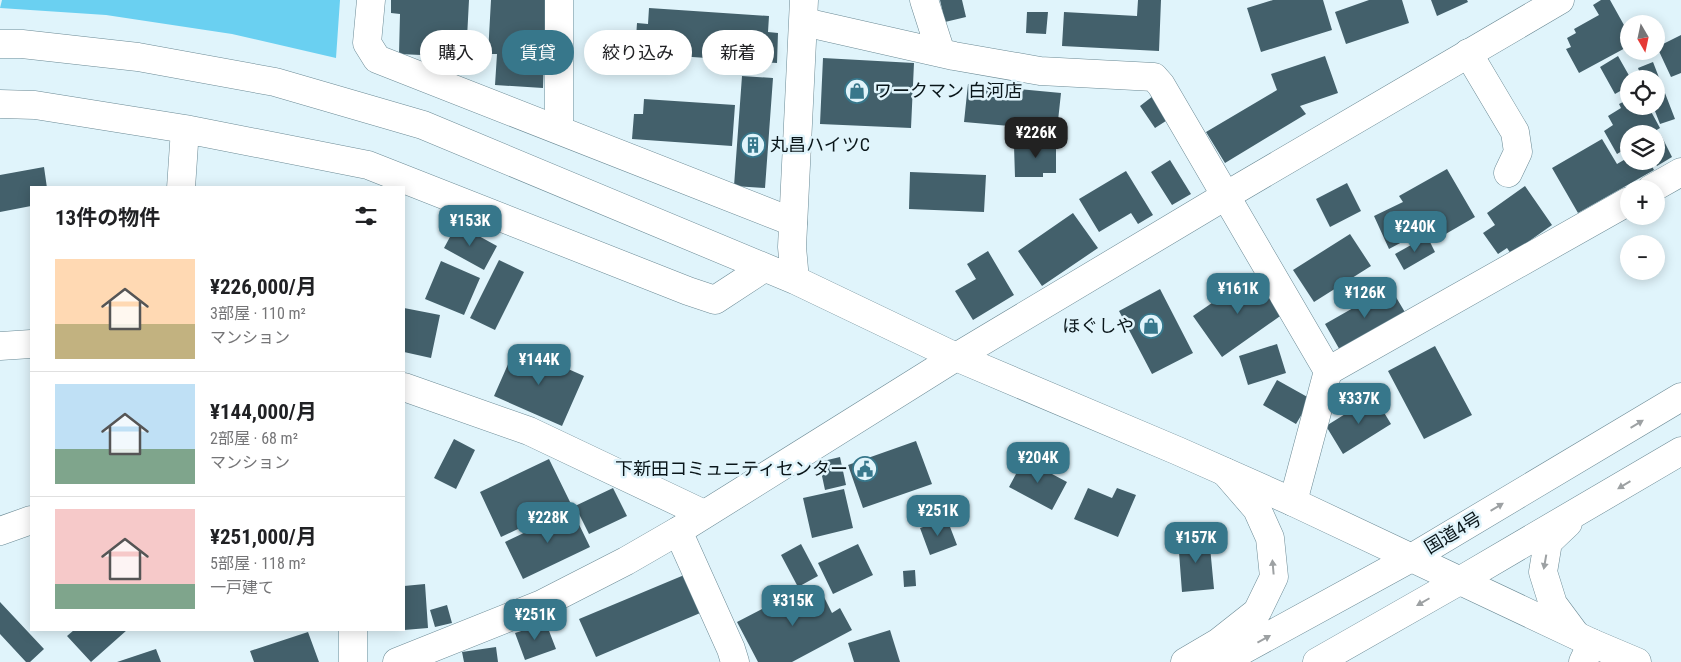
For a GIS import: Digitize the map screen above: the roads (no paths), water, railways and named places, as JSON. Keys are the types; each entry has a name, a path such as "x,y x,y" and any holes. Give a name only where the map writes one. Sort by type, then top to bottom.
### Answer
{"main road":[{"path":"371,0 367,43 377,59 793,222"},
{"path":"558,130 559,0"},
{"path":"924,0 942,53"},
{"path":"397,662 542,604 626,561 678,531 956,357 1227,195 1560,0"},
{"path":"795,280 792,247 804,11 942,53 1040,71 1154,77 1161,85 1227,195 1328,371 1294,502"},
{"path":"11,44 138,57 275,82 423,125 795,280 956,357 1294,502 1413,557 1461,580 1584,647 1637,662"},
{"path":"1468,54 1515,132 1518,152 1508,173"},
{"path":"0,104 35,105 185,129 367,176 395,186"},
{"path":"181,186 185,129"},
{"path":"1665,181 1681,172"},
{"path":"405,190 715,300 764,268"},
{"path":"1328,371 1620,206"},
{"path":"0,346 30,344"},
{"path":"405,387 529,431 704,514"},
{"name":"国道4号","path":"1221,662 1413,557 1681,397"},
{"path":"1317,662 1681,451"},
{"path":"1185,662 1219,642 1257,612 1274,577 1270,538 1257,509 1225,472"},
{"path":"1582,510 1548,542 1543,572 1553,604 1584,647"},
{"path":"0,531 30,520"},
{"path":"678,531 731,648 735,662"},
{"path":"353,631 353,662"}],"place":[{"name":"ワークマン 白河店","path":"857,91"},
{"name":"丸昌ハイツC","path":"753,145"},
{"name":"ほぐしや","path":"1151,326"},
{"name":"下新田コミュニティセンター","path":"865,469"}]}
